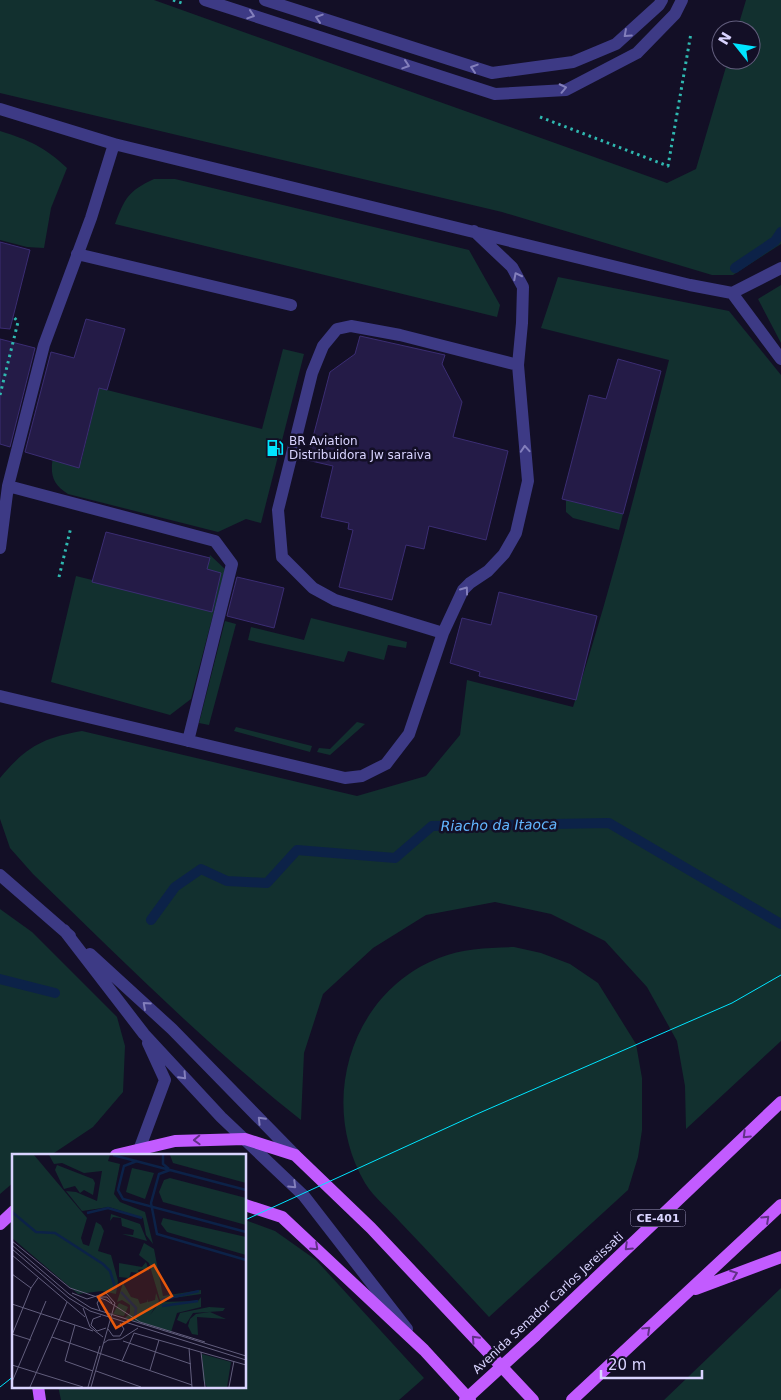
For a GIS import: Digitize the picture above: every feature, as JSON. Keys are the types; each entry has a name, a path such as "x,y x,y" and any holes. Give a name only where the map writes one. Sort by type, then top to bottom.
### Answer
{"main road":[{"name":"Avenida Senador Carlos Jereissati","path":"465,1400 781,1102"},
{"path":"121,1154 175,1141 245,1139 295,1155 370,1228 533,1400"},
{"path":"246,1205 282,1217 424,1350 470,1400"},
{"path":"572,1400 781,1205"},
{"path":"0,1224 12,1213"},
{"path":"688,1292 781,1257"}],"lane":[{"path":"205,0 496,94 566,90 574,86 637,53 676,14 682,0"},
{"path":"265,0 492,73 573,62 616,44 659,5 662,0"},
{"path":"0,109 114,144 690,285 732,293 781,268"},
{"path":"0,548 8,486 44,345 91,218 114,144"},
{"path":"0,696 345,778 362,776 386,764 409,734 443,633 463,590 488,571 504,554 516,533 528,481 518,365 522,323 522,287 512,268 474,231"},
{"path":"77,254 291,305"},
{"path":"732,293 781,360"},
{"path":"443,633 335,600 314,588 282,557 278,510 312,373 323,346 337,329 351,326 400,335 518,365"},
{"path":"8,486 215,541 232,564 188,740"},
{"path":"0,875 64,930 172,1029 295,1155"},
{"path":"64,930 144,1034 221,1118 304,1196 424,1350"},
{"path":"139,1150 165,1080 144,1034"}],"path":[{"path":"539,117 668,166 692,24"},
{"path":"0,395 18,322 13,316"},
{"path":"59,578 73,519"}],"green space":[{"path":"0,0 154,0 667,183 696,169 725,70 761,70 761,20 740,20 746,0 781,0 781,244 733,275 712,275 502,212 0,93"},
{"path":"0,131 36,145 67,168 51,208 44,248 27,247 0,240"},
{"path":"154,179 175,179 469,250 500,305 497,317 115,224 128,196 138,187"},
{"path":"558,277 729,311 781,375 781,1041 686,1129 685,1086 677,1041 647,987 605,941 551,914 495,902 426,915 373,948 323,994 304,1053 301,1120 197,1031 33,874 10,848 0,819 0,778 27,751 56,737 82,731 357,796 426,776 460,735 467,680 573,707 600,621 669,360 541,328"},
{"path":"781,285 781,343 758,299"},
{"path":"283,349 304,354 261,523 246,519 218,532 68,494 55,481 52,471 54,452 81,462 99,388 262,429"},
{"path":"566,500 623,514 619,530 573,518 566,512"},
{"path":"210,555 225,569 191,699 170,715 51,682 76,576 197,606"},
{"path":"311,618 407,642 406,648 388,645 384,660 348,651 344,662 248,640 251,627 304,640"},
{"path":"225,621 236,624 209,725 199,723"},
{"path":"357,722 365,724 330,755 317,752 319,748 330,749"},
{"path":"236,727 312,746 310,752 234,731"},
{"path":"0,909 32,932 117,1017 125,1046 123,1092 93,1127 52,1154 12,1154 12,1184 0,1194"},
{"path":"514,947 541,953 570,964 598,983 636,1044 642,1078 642,1130 638,1157 628,1190 489,1317 377,1199 365,1183 351,1152 344,1119 344,1086 351,1054 364,1023 383,997 408,974 439,958 457,952"},
{"path":"246,1220 275,1231 316,1260 424,1378 399,1400 61,1400 58,1388 246,1388"},
{"path":"781,1288 781,1400 664,1400"}],"building":[{"path":"0,242 30,250 10,329 0,328"},
{"path":"86,319 125,329 107,390 99,388 79,468 25,452 51,352 74,358"},
{"path":"360,336 445,355 442,364 462,402 453,437 508,451 486,540 429,526 424,549 406,545 392,600 339,587 353,530 348,529 349,523 321,517 333,466 307,460 330,372 355,354"},
{"path":"0,339 35,348 10,447 0,444"},
{"path":"618,359 661,371 623,514 562,499 589,395 606,399"},
{"path":"106,532 210,558 207,569 221,573 212,612 92,582"},
{"path":"237,577 284,588 274,628 227,616"},
{"path":"499,592 597,616 576,700 479,676 480,672 450,663 462,618 491,625"}],"waterway":[{"path":"735,268 775,241 781,232"},
{"name":"Riacho da Itaoca","path":"151,920 175,887 201,869 227,881 267,883 297,850 395,858 432,826 609,823 781,924"},
{"name":"Riacho da Itaoca","path":"0,979 55,993"}],"tram line":[{"path":"246,1220 477,1114 732,1003 781,975"},
{"path":"0,1387 12,1378"}],"place":[{"name":"BR Aviation Distribuidora Jw saraiva","path":"275,448"}]}
